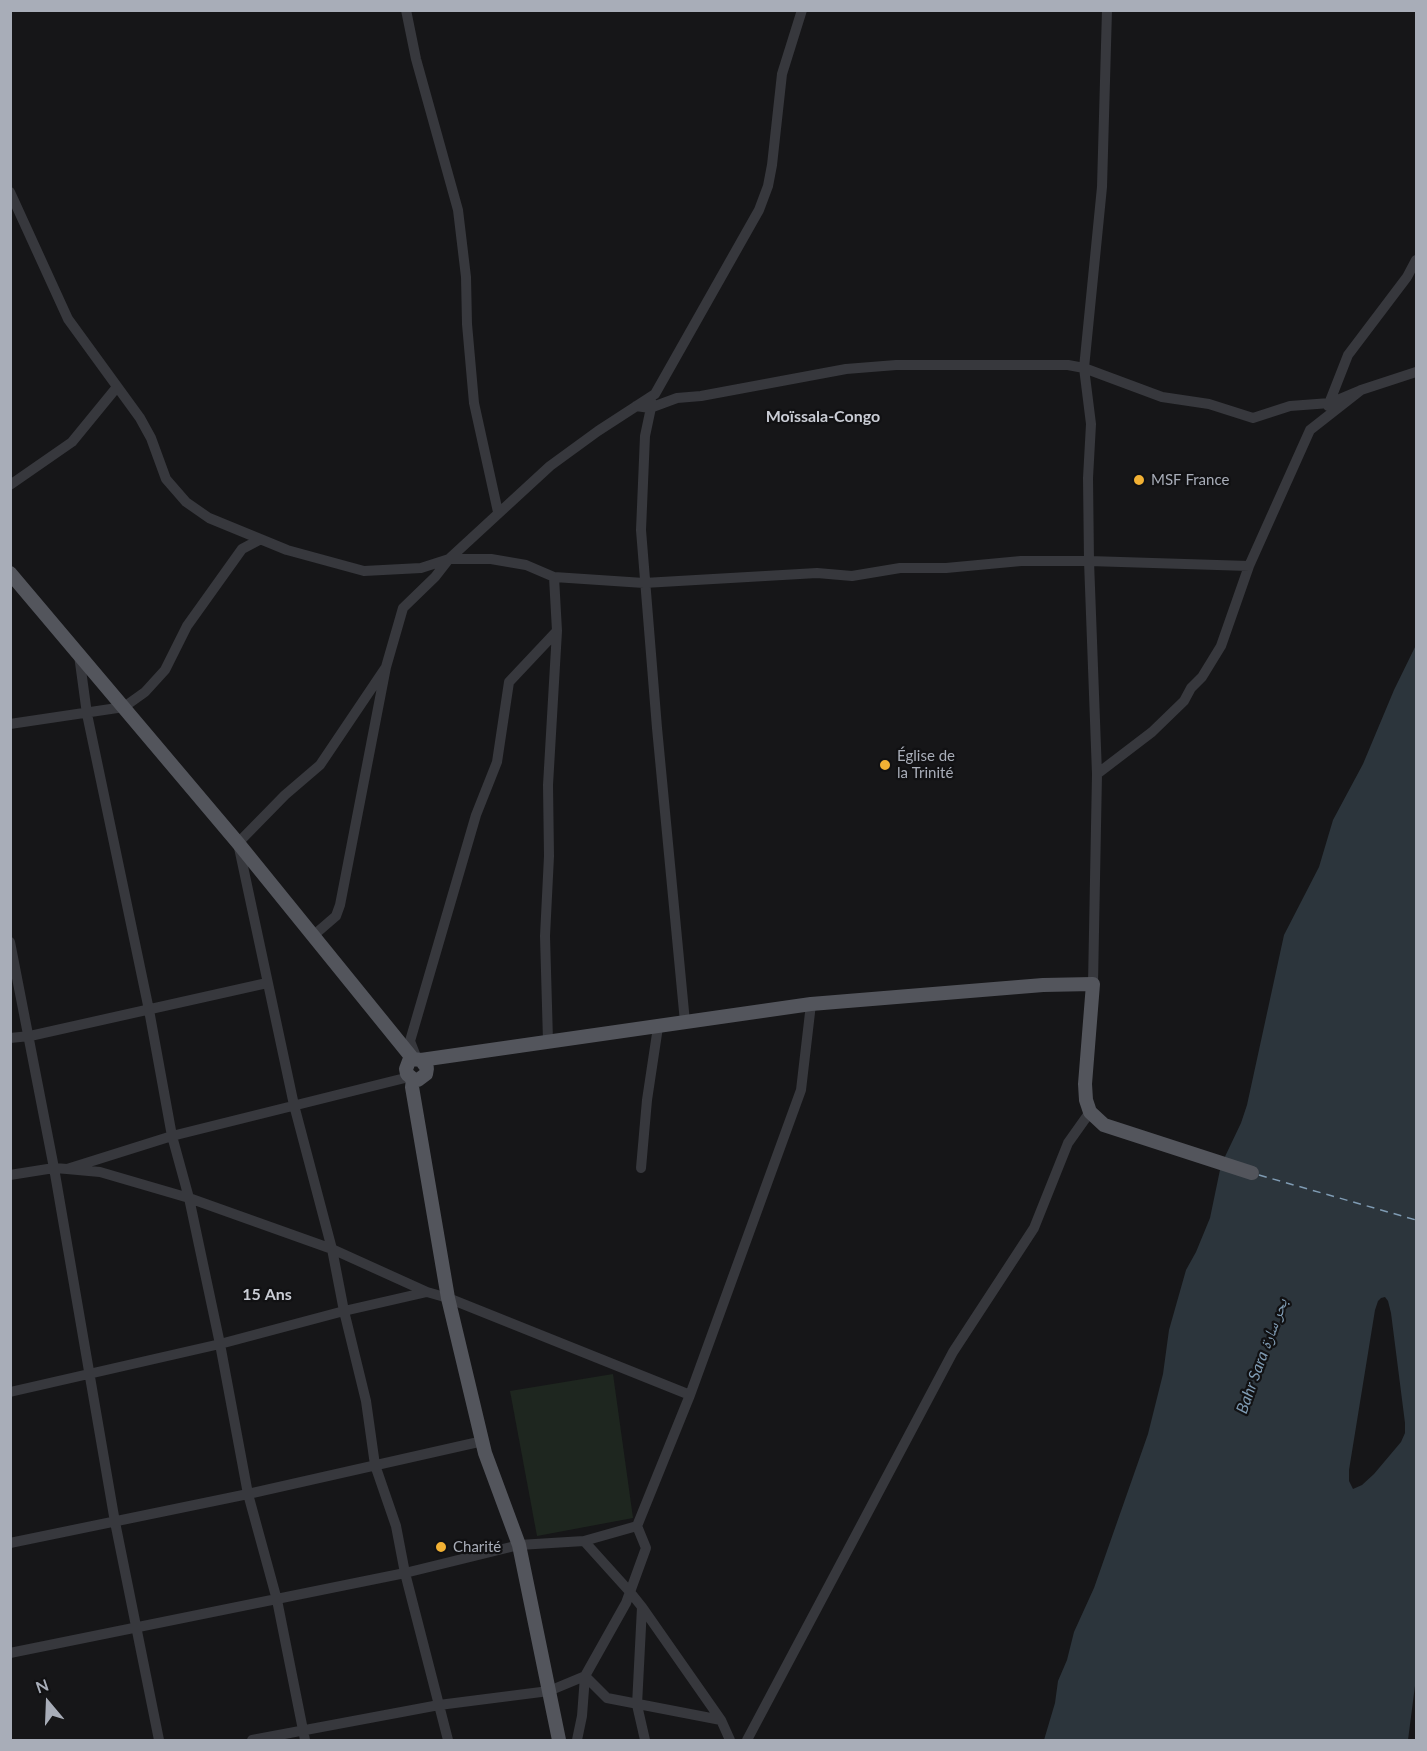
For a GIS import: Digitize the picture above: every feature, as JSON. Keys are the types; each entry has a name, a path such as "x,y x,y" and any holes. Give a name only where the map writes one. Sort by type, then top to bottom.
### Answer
{"main road":[{"path":"10,573 417,1059 427,1068 426,1074 418,1080 411,1078 448,1298 485,1453 519,1545 559,1740"},
{"path":"417,1059 811,1004 1043,985 1093,984 1085,1084 1086,1100 1090,1112 1104,1125 1252,1173"}],"street":[{"path":"406,10 416,59 458,210 466,277 467,324 474,403 498,512"},
{"path":"685,1022 644,583 641,530 645,436 655,394 759,210 768,186 782,74 801,10"},
{"path":"1093,984 1097,774 1089,561 1088,478 1091,424 1084,368 1102,187 1107,10"},
{"path":"10,192 68,319 140,418 151,438 166,479 186,502 209,518 259,540 364,572 421,568 449,559 491,559 526,565 554,577 644,583 817,573 852,576 900,568 946,568 1021,561 1249,566"},
{"path":"1097,774 1152,732 1184,701 1191,688 1202,677 1221,646 1249,566 1310,430 1330,403 1348,355 1407,277 1416,260"},
{"path":"636,406 650,408 677,398 701,396 846,369 874,366 1068,365 1084,368 1162,397 1209,404 1253,418 1290,406 1330,403 1416,372"},
{"path":"10,485 72,442 117,387"},
{"path":"1310,430 1361,390"},
{"path":"314,935 336,916 340,905 386,667 403,608 435,577 449,559 550,466 655,394"},
{"path":"10,724 124,707 146,692 165,670 187,627 242,549 259,540"},
{"path":"548,1041 545,936 549,856 548,785 557,631 554,577"},
{"path":"417,1059 411,1041 476,815 497,762 509,682 557,631"},
{"path":"79,655 87,714 149,1010 172,1136 189,1198 220,1344 248,1494 277,1600 304,1736"},
{"path":"386,667 320,765 285,795 238,843 294,1106 332,1249 344,1311 366,1401 375,1465 396,1526 405,1574 448,1740"},
{"path":"10,942 30,1036 116,1522 159,1740"},
{"path":"10,1038 30,1036 267,983"},
{"path":"577,1740 582,1716 585,1676 626,1604 646,1548 637,1526 690,1395 801,1090 808,1047 811,1004"},
{"path":"641,1168 647,1100 658,1027"},
{"path":"67,1169 172,1136 411,1078"},
{"path":"747,1740 952,1352 1034,1228 1068,1143 1090,1112"},
{"path":"10,1175 54,1168 100,1172 189,1198 332,1249 427,1292 448,1298 690,1395"},
{"path":"10,1392 220,1344 427,1292"},
{"path":"10,1543 248,1494 483,1441"},
{"path":"10,1653 405,1574 519,1545 584,1541 637,1526"},
{"path":"584,1541 642,1607 722,1720 730,1740"},
{"path":"642,1607 637,1705 645,1740"},
{"path":"252,1740 304,1736 439,1705 549,1691 585,1676"},
{"path":"585,1676 607,1698 722,1720"}],"shaded area":[{"path":"613,1374 633,1518 537,1536 510,1391"}],"water":[{"name":"Bahr Sara بحر سارة","path":"1416,645 1416,1678 1408,1740 1044,1740 1055,1703 1058,1681 1067,1660 1074,1632 1094,1588 1148,1434 1163,1374 1169,1330 1186,1270 1210,1218 1221,1165 1247,1105 1284,935 1319,867 1333,820 1363,764","holes":["1385,1297 1388,1301 1405,1433 1401,1442 1374,1474 1362,1485 1353,1489 1349,1481 1349,1470 1375,1310 1381,1298"]}],"ferry route":[{"path":"1259,1175 1416,1220"}],"place":[{"name":"MSF France","path":"1139,480"},
{"name":"Église de la Trinité","path":"885,765"},
{"name":"Charité","path":"441,1547"}],"district":[{"name":"Moïssala-Congo","path":"823,417"},
{"name":"15 Ans","path":"267,1295"}]}
